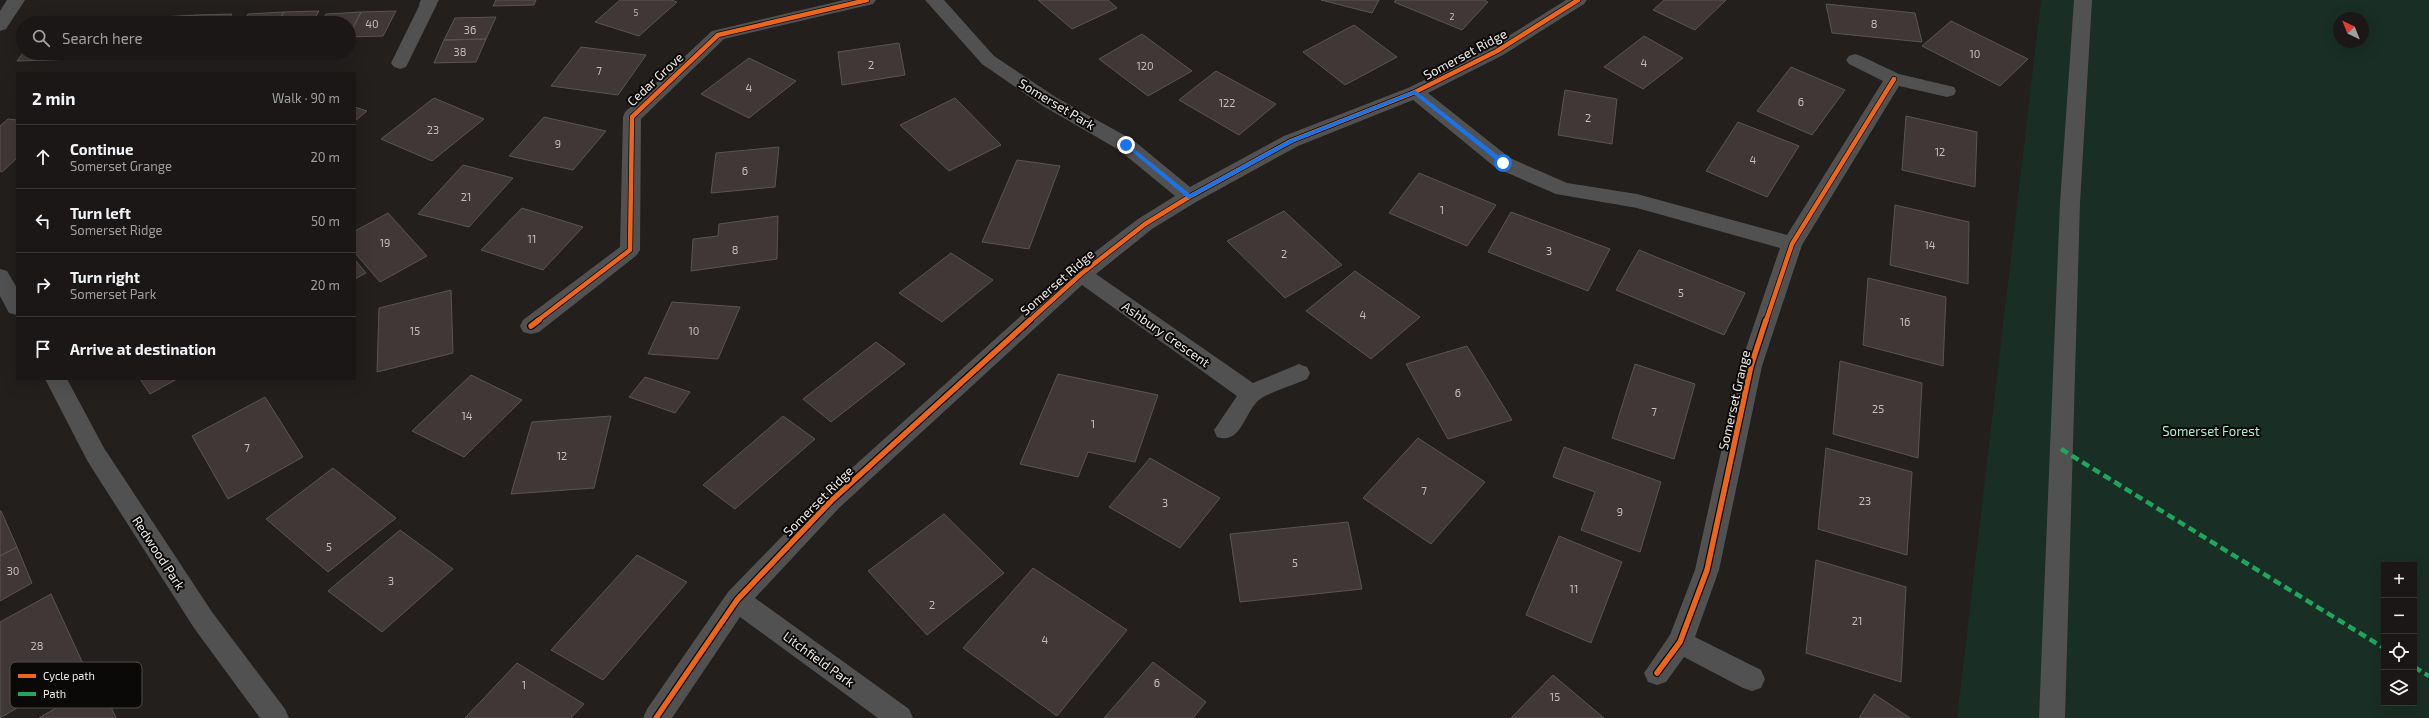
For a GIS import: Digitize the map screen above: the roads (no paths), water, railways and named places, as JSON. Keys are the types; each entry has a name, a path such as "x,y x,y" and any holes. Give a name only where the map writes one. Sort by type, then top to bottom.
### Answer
{"street":[{"path":"0,25 16,0"},
{"name":"Cedar Grove","path":"531,326 630,250 632,116 718,35 867,0"},
{"name":"Somerset Park","path":"934,0 988,60 1050,102 1126,145 1189,196"},
{"name":"Somerset Ridge","path":"656,718 738,600 831,501 1081,274 1145,224 1189,196 1292,141 1415,92 1497,51 1578,0"},
{"path":"2052,718 2070,203 2083,0"},
{"path":"400,63 429,2"},
{"path":"1855,60 1894,79 1947,91"},
{"name":"Somerset Grange","path":"1657,673 1680,642 1707,570 1751,366 1792,244 1894,79"},
{"path":"1415,92 1503,163 1563,188 1637,201 1792,244"},
{"name":"Ashbury Crescent","path":"1081,274 1251,394"},
{"path":"0,277 16,305"},
{"path":"1225,430 1251,394 1299,373"},
{"name":"Redwood Park","path":"57,380 96,456 202,620 276,718"},
{"name":"Litchfield Park","path":"738,600 900,718"},
{"path":"1680,642 1752,680"}],"park label":[{"name":"Somerset Forest","path":"2211,431"}]}
